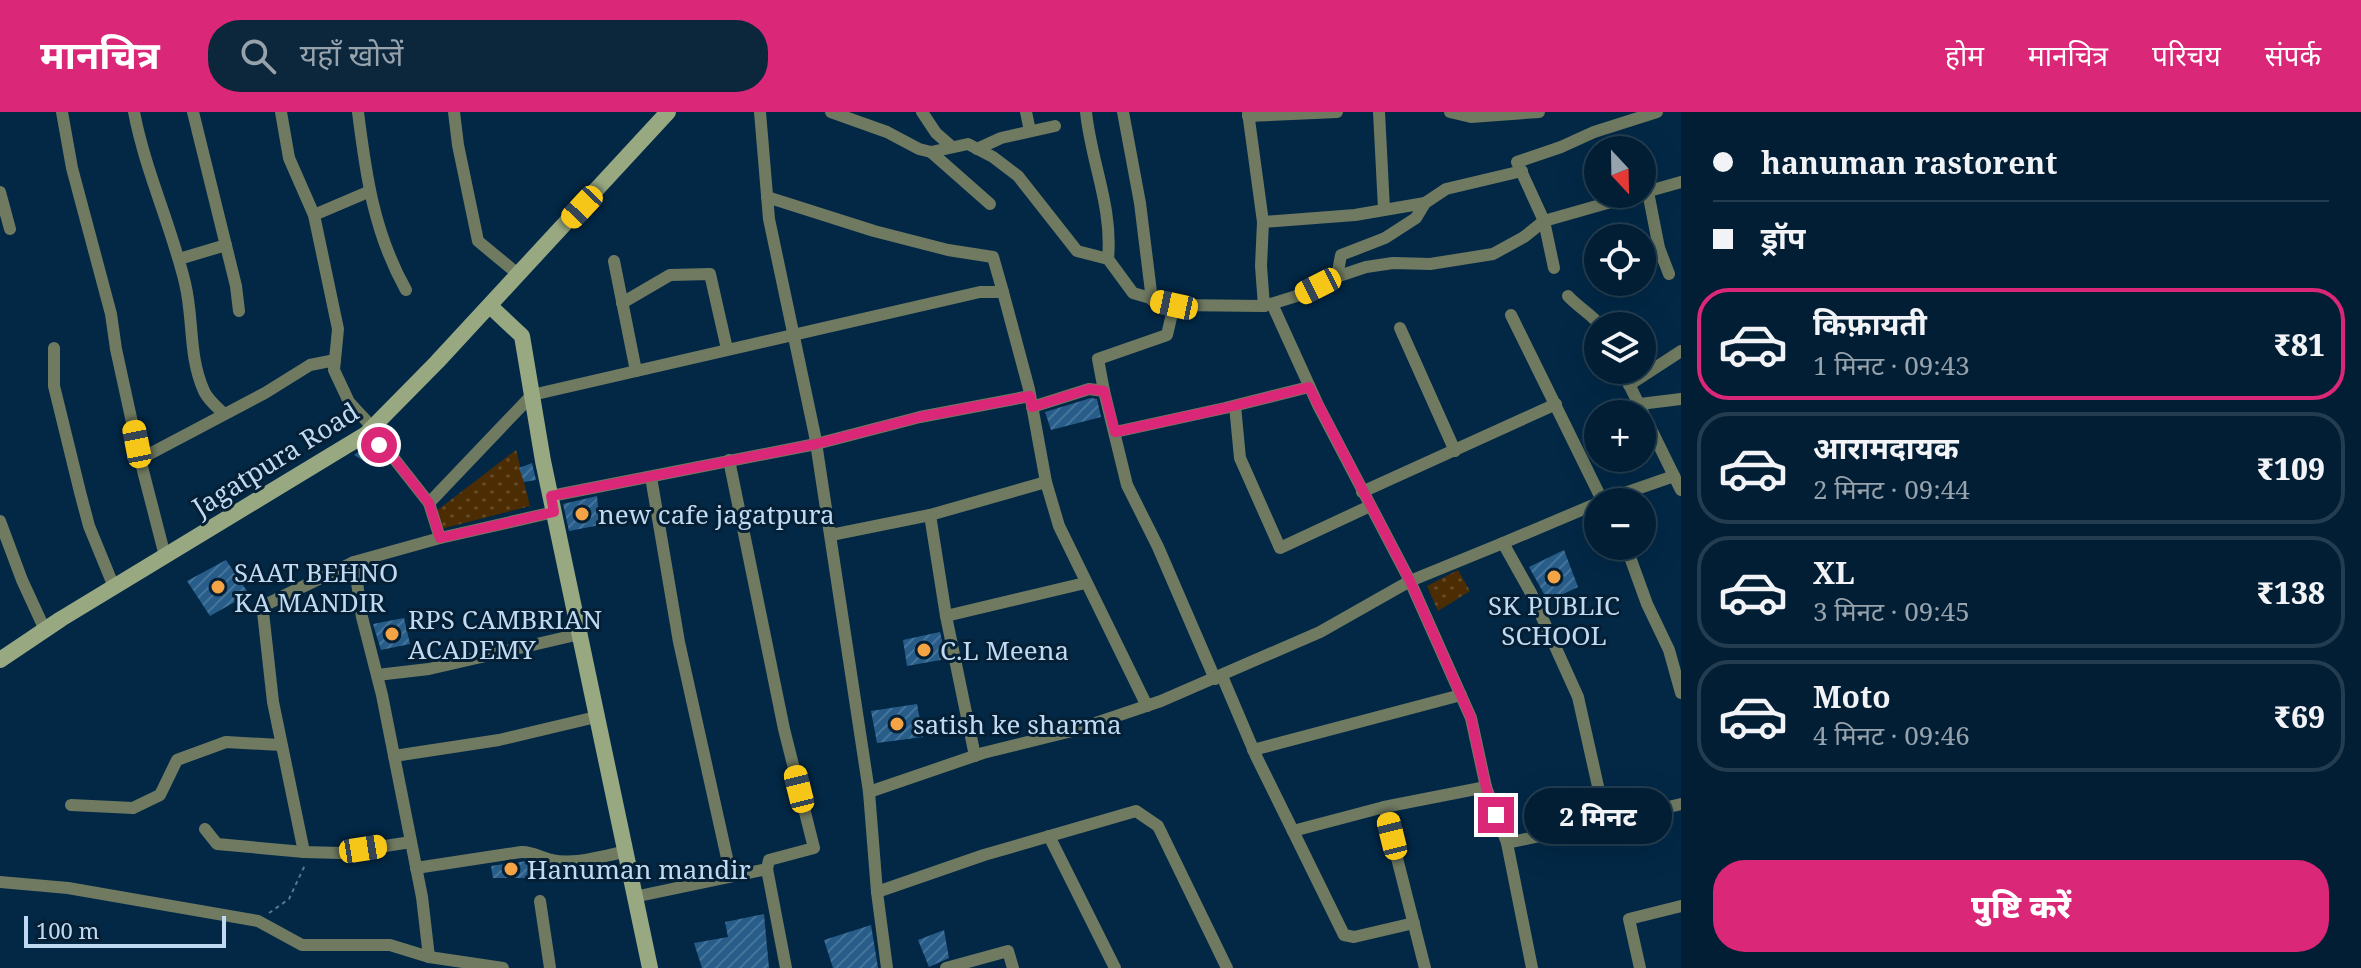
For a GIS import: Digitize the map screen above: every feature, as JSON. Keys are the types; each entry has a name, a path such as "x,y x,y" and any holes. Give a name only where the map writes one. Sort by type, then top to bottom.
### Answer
{"street":[{"path":"62,112 72,168 111,314 140,459 165,556"},
{"path":"134,112 140,142 179,259 192,324 192,356 205,395 224,414"},
{"path":"193,112 236,286 239,311"},
{"path":"281,112 289,158 314,215 338,329 334,370 349,402 429,503 440,538"},
{"path":"358,112 368,192 389,259 406,290"},
{"path":"454,112 478,241 519,275"},
{"name":"Jagatpura Road","path":"0,660 370,431 668,112"},
{"path":"760,112 769,219 816,444 831,535 869,792 887,968"},
{"path":"831,112 931,152 990,204"},
{"path":"922,112 936,133 952,147"},
{"path":"1026,112 1030,131"},
{"path":"1086,112 1111,233 1108,259"},
{"path":"1123,112 1140,203 1152,300"},
{"path":"1337,112 1248,114 1263,222 1261,266 1268,305 1410,581 1471,718 1486,787 1507,843 1532,968"},
{"path":"1379,112 1384,209"},
{"path":"1450,112 1471,117 1539,112"},
{"path":"1554,268 1544,221 1517,162 1634,116 1657,112"},
{"path":"977,149 1001,138 1055,126"},
{"path":"931,152 968,144 993,157 1018,176 1077,251 1108,259 1133,293 1174,305 1268,305 1366,267 1393,263 1430,264 1493,254 1524,237 1544,221 1590,208"},
{"path":"1337,277 1341,255 1385,238 1416,218 1425,203 1446,189 1522,171"},
{"path":"1656,189 1681,182"},
{"path":"0,192 10,229"},
{"path":"314,215 368,192"},
{"path":"767,197 889,235 948,250 993,257 1031,401 1046,482 1059,526 1147,706"},
{"path":"1263,222 1355,215 1425,203"},
{"path":"1647,208 1669,274"},
{"path":"179,259 226,245"},
{"path":"614,261 636,371"},
{"path":"622,303 670,275 710,274 727,349"},
{"path":"429,503 532,395 980,292 1003,292"},
{"path":"1568,296 1588,312"},
{"path":"1174,305 1167,335 1098,359 1127,485 1344,935 1354,937 1414,923"},
{"path":"490,306 522,336 552,504 650,968"},
{"path":"1511,315 1595,488"},
{"path":"1400,328 1455,451"},
{"path":"54,348 54,386 80,492 89,526 114,587"},
{"path":"1638,400 1629,385 1681,351"},
{"path":"140,459 265,393 310,365 335,360"},
{"path":"1115,432 1309,387"},
{"path":"304,852 273,702 265,607 269,603 354,562 651,477 816,444 920,417 1089,389 1104,391"},
{"path":"1656,402 1681,399"},
{"path":"1362,492 1556,404"},
{"path":"1235,406 1240,458 1280,548 1370,506"},
{"path":"1656,438 1681,490"},
{"path":"729,460 784,729 814,848 769,860 767,869 786,968"},
{"path":"1640,488 1674,476"},
{"path":"651,477 679,642 731,876"},
{"path":"831,535 930,515 1046,482"},
{"path":"869,792 975,756 1072,731 1219,678 1320,632 1410,581 1584,509"},
{"path":"930,515 946,616 975,756"},
{"path":"0,521 45,630"},
{"path":"1503,543 1531,593 1578,697 1606,822"},
{"path":"1631,560 1647,604 1675,648 1681,693"},
{"path":"354,562 362,617 377,675 416,868 429,957"},
{"path":"946,616 1085,583"},
{"path":"377,675 429,669 580,634"},
{"path":"1253,750 1461,695"},
{"path":"394,756 499,740 596,717"},
{"path":"71,805 133,808 160,795 177,760 226,742 281,745"},
{"path":"1293,831 1384,807 1486,787"},
{"path":"1507,843 1681,804"},
{"path":"1384,807 1425,968"},
{"path":"877,892 925,874 1136,811 1158,826 1227,968"},
{"path":"205,829 217,844 304,852 340,853 411,842"},
{"path":"1049,836 1115,968"},
{"path":"416,868 530,851 554,861 624,852"},
{"path":"634,897 767,869"},
{"path":"0,882 68,888 258,921 302,945 390,945 429,957 503,968"},
{"path":"540,901 550,968"},
{"path":"1640,968 1629,919 1681,906"},
{"path":"946,968 1008,950 1013,968"}],"path":[{"path":"258,921 289,899 305,865 304,852"}],"shaded area":[{"path":"516,450 530,506 441,529 435,512"},
{"path":"1458,570 1470,591 1438,611 1427,586"}],"building":[{"path":"1091,398 1097,399 1101,417 1051,430 1045,412"},
{"path":"388,429 399,440 393,445 382,436"},
{"path":"366,447 377,459 368,463 354,455"},
{"path":"532,463 536,480 524,482 519,468"},
{"name":"new cafe jagatpura","path":"597,496 600,525 569,531 563,504"},
{"name":"SK PUBLIC SCHOOL","path":"1564,550 1578,587 1548,601 1529,567"},
{"name":"SAAT BEHNO KA MANDIR","path":"226,560 249,594 210,616 187,581"},
{"name":"RPS CAMBRIAN ACADEMY","path":"404,618 410,644 381,650 373,624"},
{"name":"C.L Meena","path":"940,632 946,659 907,666 903,640"},
{"name":"satish ke sharma","path":"917,704 923,737 877,743 871,711"},
{"name":"Hanuman mandir","path":"527,861 533,878 493,878 491,866"},
{"path":"764,914 769,968 702,968 694,943 728,937 725,922"},
{"path":"871,925 878,968 833,968 824,940"},
{"path":"944,930 949,958 929,967 918,940"}],"place":[{"name":"new cafe jagatpura","path":"582,514"},
{"name":"SK PUBLIC SCHOOL","path":"1554,577"},
{"name":"SAAT BEHNO KA MANDIR","path":"218,587"},
{"name":"RPS CAMBRIAN ACADEMY","path":"392,634"},
{"name":"C.L Meena","path":"924,650"},
{"name":"satish ke sharma","path":"897,724"},
{"name":"Hanuman mandir","path":"511,869"}],"route":[{"path":"379,445 392,456 429,503 440,538 554,512 551,496 816,444 920,417 1030,396 1032,407 1089,389 1104,391 1115,432 1309,387 1410,581 1471,718 1486,787 1496,815"}]}
